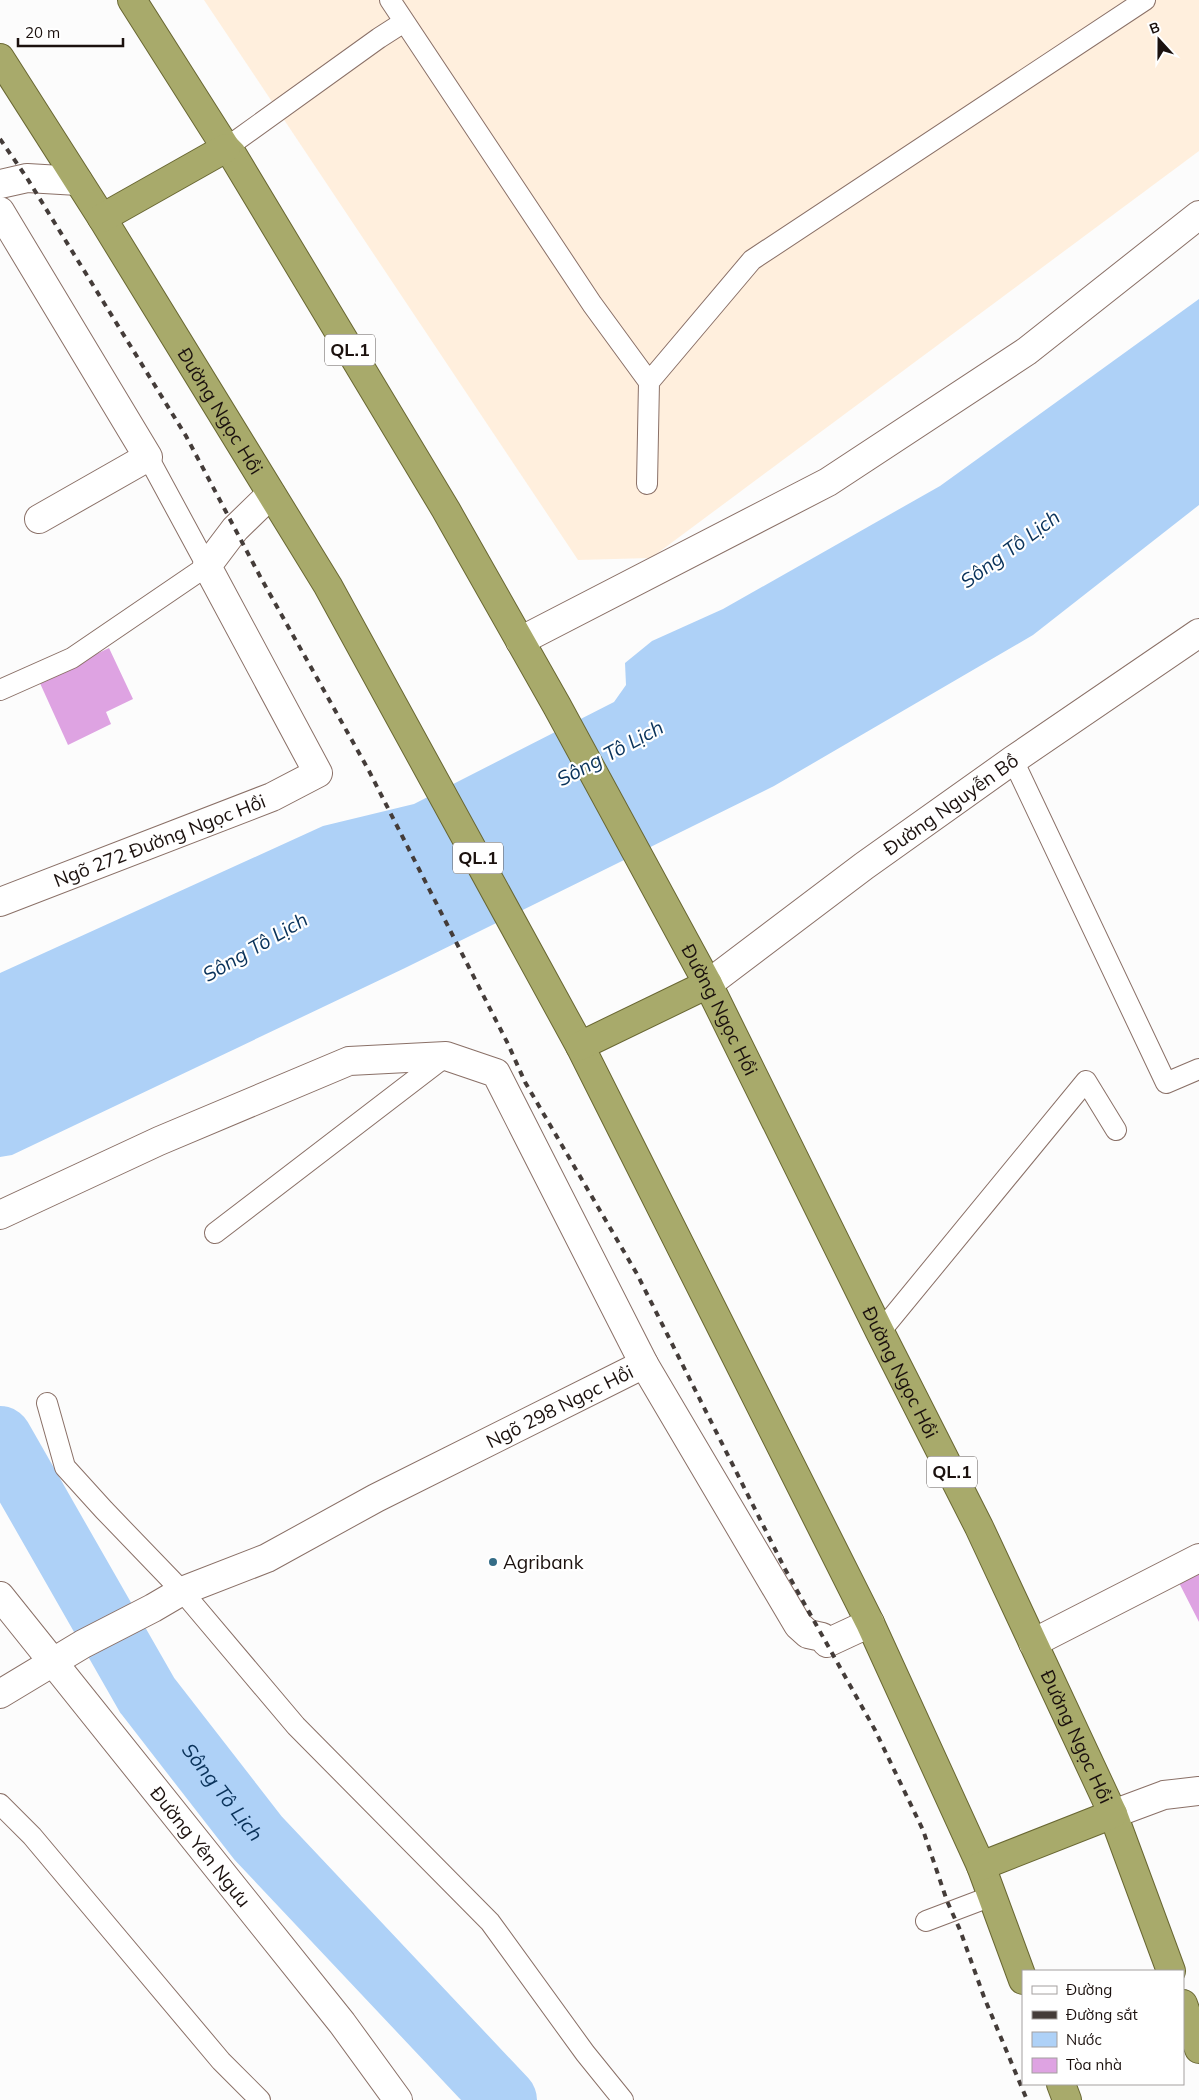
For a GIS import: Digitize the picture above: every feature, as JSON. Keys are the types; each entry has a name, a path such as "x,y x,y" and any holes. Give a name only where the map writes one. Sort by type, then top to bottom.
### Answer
{"highway":[{"name":"QL.1","path":"132,0 226,148 232,154 446,510 520,641"},
{"name":"Đường Ngọc Hồi","path":"0,58 102,218 328,586 526,944 580,1046"},
{"path":"102,218 226,148"},
{"name":"Đường Ngọc Hồi","path":"520,641 708,984 880,1332 979,1527 1113,1814 1171,1970"},
{"path":"580,1046 708,984"},
{"name":"QL.1","path":"580,1046 870,1623 981,1866 1022,1977"},
{"path":"981,1866 1113,1814"},
{"path":"1184,2007 1199,2049"},
{"path":"1061,2085 1066,2100"}],"street":[{"path":"0,184 27,178 78,181"},
{"path":"0,211 148,457 39,519"},
{"path":"520,641 828,482 1027,350 1199,214"},
{"path":"207,566 235,529 271,494"},
{"name":"Ngõ 272 Đường Ngọc Hồi","path":"0,902 272,797 318,773 207,566"},
{"name":"Đường Nguyễn Bồ","path":"708,984 864,866 1013,760 1199,633"},
{"path":"0,1215 159,1141 349,1062 446,1056 496,1073 644,1364"},
{"name":"Ngõ 298 Ngọc Hồi","path":"0,1694 83,1644 182,1591 267,1558 376,1498 644,1364 798,1625 808,1634 822,1636 827,1643 870,1623"},
{"path":"1033,1643 1199,1558"},
{"name":"Đường Yên Ngưu","path":"0,1596 342,2023 398,2100"},
{"path":"1113,1814 1164,1795 1199,1791"}],"lane":[{"path":"390,0 592,304 649,382 647,484"},
{"path":"649,382 752,260 1145,0"},
{"path":"226,148 404,22"},
{"path":"0,690 72,658 207,566 148,457"},
{"path":"1013,760 1166,1083 1199,1069"},
{"path":"216,1233 446,1056"},
{"path":"880,1332 1086,1081 1116,1130"},
{"path":"47,1403 65,1467 182,1591 296,1726 490,1922 585,2053 623,2100"},
{"path":"0,1804 32,1836 221,2061 260,2100"},
{"path":"926,1921 992,1896"}],"shaded area":[{"path":"204,0 1199,0 1199,151 651,558 578,560"}],"water":[{"path":"1199,299 1199,505 1033,635 774,786 405,968 12,1155 0,1157 0,973 323,826 414,804 614,702 626,685 625,663 652,641 723,609 940,486"}],"building":[{"path":"109,648 133,699 106,712 111,724 68,745 39,681"},
{"path":"1199,1562 1199,1622 1175,1575"}],"waterway":[{"name":"Sông Tô Lịch","path":"0,1438 147,1695 258,1838 505,2100"}],"railway":[{"path":"0,139 27,178 186,436 262,580 368,769 508,1044 525,1082 637,1274 785,1569 875,1730 923,1830 947,1901 1027,2100"}],"place":[{"name":"Agribank","path":"493,1562"}]}
